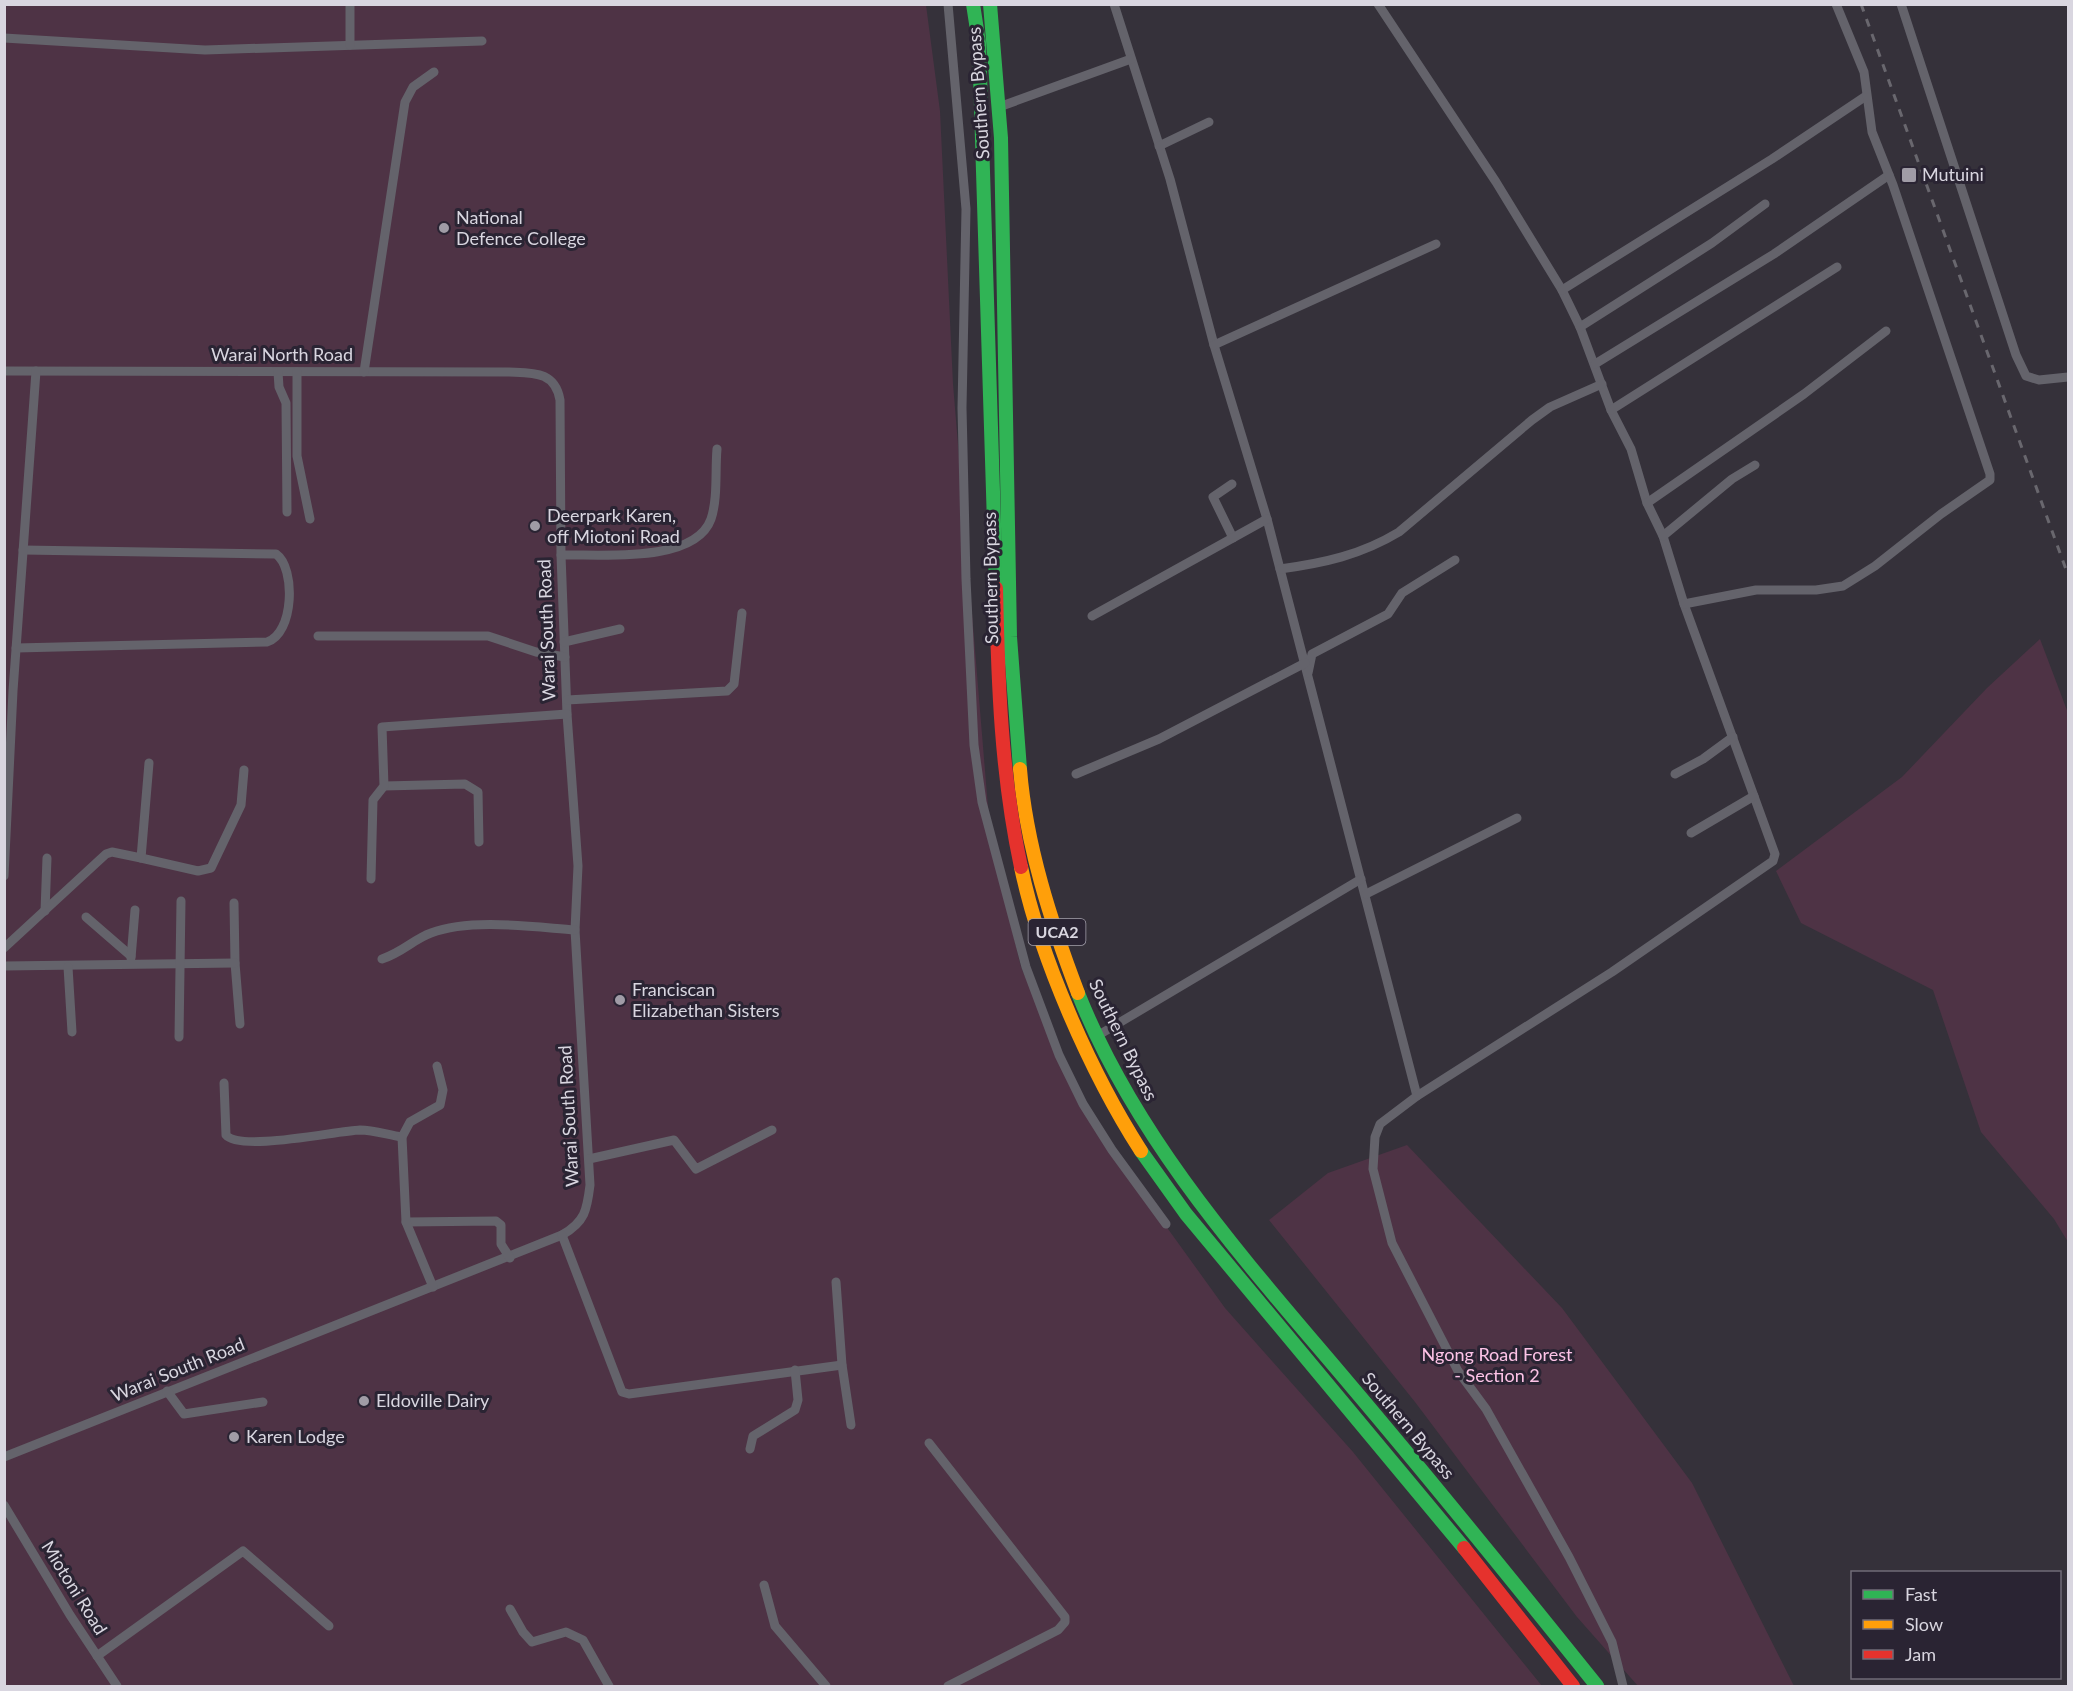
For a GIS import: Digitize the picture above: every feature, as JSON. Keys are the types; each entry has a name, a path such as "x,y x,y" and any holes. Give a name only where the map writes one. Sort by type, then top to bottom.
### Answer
{"highway":[{"name":"Southern Bypass","path":"974,4 979,43 1000,732 1010,812 1029,906 1066,1003 1111,1100 1166,1187 1267,1312 1442,1518 1573,1686"},
{"name":"Southern Bypass","path":"990,4 999,107 1010,637 1022,789 1038,869 1061,949 1097,1036 1123,1086 1180,1176 1278,1300 1455,1510 1597,1686"}],"street":[{"path":"350,45 351,4"},
{"path":"948,4 966,209 962,408 966,579 973,733 982,802 1026,968 1059,1055 1083,1104 1112,1150 1166,1224"},
{"path":"1114,4 1159,146 1214,345 1267,519 1417,1096"},
{"path":"1378,4 1496,182 1562,290 1580,327 1611,410 1630,449 1647,503 1663,536 1684,604 1774,851 1773,861 1612,972 1417,1096 1380,1124 1375,1137 1373,1169 1388,1233 1458,1371 1486,1409 1569,1557 1612,1642 1623,1686"},
{"path":"1684,604 1756,590 1816,590 1844,586 1875,567 1941,514 1989,480 1987,465 1872,132 1864,72 1836,4"},
{"path":"1901,4 2016,355 2026,376 2039,380 2068,377"},
{"path":"4,38 205,50 482,41"},
{"path":"999,107 1131,59"},
{"path":"364,372 405,102 413,87 434,72"},
{"path":"1562,290 1772,159 1866,96"},
{"path":"1159,146 1209,122"},
{"path":"1595,364 1774,254 1888,175"},
{"path":"1580,327 1712,243 1765,204"},
{"path":"1214,345 1436,244"},
{"path":"1611,410 1837,267"},
{"path":"1647,503 1804,394 1887,331"},
{"name":"Warai North Road","path":"4,371 539,374 549,377 555,383"},
{"path":"4,876 16,648 36,371"},
{"path":"278,372 279,387 286,403 287,512"},
{"path":"297,372 297,456 310,519"},
{"name":"Warai South Road","path":"4,1457 510,1258 562,1235 581,1223 587,1214 590,1185 589,1159 575,930 578,866 564,642 560,400 555,383"},
{"path":"1280,569 1327,562 1380,543 1399,532 1550,407 1602,384"},
{"path":"561,555 656,552 692,543 705,532 712,517 717,449"},
{"path":"1663,536 1732,479 1755,465"},
{"path":"1232,484 1213,497 1233,538"},
{"path":"1092,616 1267,519"},
{"path":"16,648 267,642 279,634 286,622 286,567 276,554 23,550"},
{"path":"1308,675 1312,654 1388,614 1402,593 1455,560"},
{"path":"567,700 728,691 735,684 742,613"},
{"path":"564,642 620,629"},
{"path":"318,636 488,636 536,652 565,657"},
{"path":"1076,774 1159,739 1305,663"},
{"path":"370,879 373,800 384,786 380,730 385,725 567,714"},
{"path":"1676,774 1703,759 1733,737"},
{"path":"141,858 149,763"},
{"path":"4,948 106,854 112,852 198,871 211,868 240,805 244,770"},
{"path":"384,786 470,785 478,792 479,842"},
{"path":"1691,833 1754,796"},
{"path":"1366,894 1517,818"},
{"path":"45,911 47,858"},
{"path":"1097,1036 1361,879"},
{"path":"179,1037 181,901"},
{"path":"234,903 235,963 240,1024"},
{"path":"131,959 135,910"},
{"path":"86,917 131,959"},
{"path":"382,959 400,953 427,934 458,927 512,925 575,930"},
{"path":"4,966 68,967 131,959 180,963 235,963"},
{"path":"68,967 72,1032"},
{"path":"433,1287 406,1222 402,1137 410,1122 440,1105 443,1090 437,1066"},
{"path":"224,1083 226,1135 232,1140 258,1142 363,1130 402,1137"},
{"path":"589,1159 674,1140 696,1169 772,1130"},
{"path":"406,1222 496,1221 501,1225 501,1244 510,1258"},
{"path":"562,1235 622,1392 629,1394 842,1365"},
{"path":"836,1281 842,1365 851,1425"},
{"path":"750,1449 753,1436 795,1410 798,1400 795,1370"},
{"path":"167,1391 184,1414 263,1402"},
{"path":"929,1443 1065,1617 1065,1622 1058,1630 948,1686"},
{"name":"Miotoni Road","path":"4,1505 117,1686"},
{"path":"97,1656 243,1551 329,1626"},
{"path":"764,1585 775,1626 826,1686"},
{"path":"510,1609 523,1632 532,1642 566,1632 583,1640 609,1686"}],"green space":[{"path":"5,5 926,5 940,111 953,384 991,843 1021,967 1073,1087 1163,1222 1225,1308 1353,1452 1542,1686 5,1686"},
{"path":"2040,639 2068,713 2068,1242 2054,1219 1981,1132 1933,990 1801,923 1776,871 1902,777 1987,688"},
{"name":"Ngong Road Forest - Section 2","path":"1407,1145 1562,1308 1692,1483 1794,1686 1638,1686 1577,1617 1415,1402 1269,1220 1328,1173"}],"railway":[{"path":"1861,4 2068,575"}],"traffic: fast":[{"path":"973,4 979,43 996,588"},
{"path":"990,4 1001,138 1010,637 1020,769"},
{"path":"1078,993 1131,1101 1199,1201 1236,1249 1445,1498 1597,1686"},
{"path":"1141,1151 1186,1214 1464,1548"}],"traffic: slow":[{"path":"1020,769 1028,826 1041,883 1078,993"},
{"path":"1021,867 1041,939 1069,1014 1104,1087 1141,1151"}],"traffic: jam":[{"path":"996,588 1005,763 1021,867"},
{"path":"1464,1548 1573,1686"}],"place":[{"name":"Mutuini","path":"1909,175"},
{"name":"National Defence College","path":"444,228"},
{"name":"Deerpark Karen, off Miotoni Road","path":"535,526"},
{"name":"Franciscan Elizabethan Sisters","path":"620,1000"},
{"name":"Eldoville Dairy","path":"364,1401"},
{"name":"Karen Lodge","path":"234,1437"}]}
